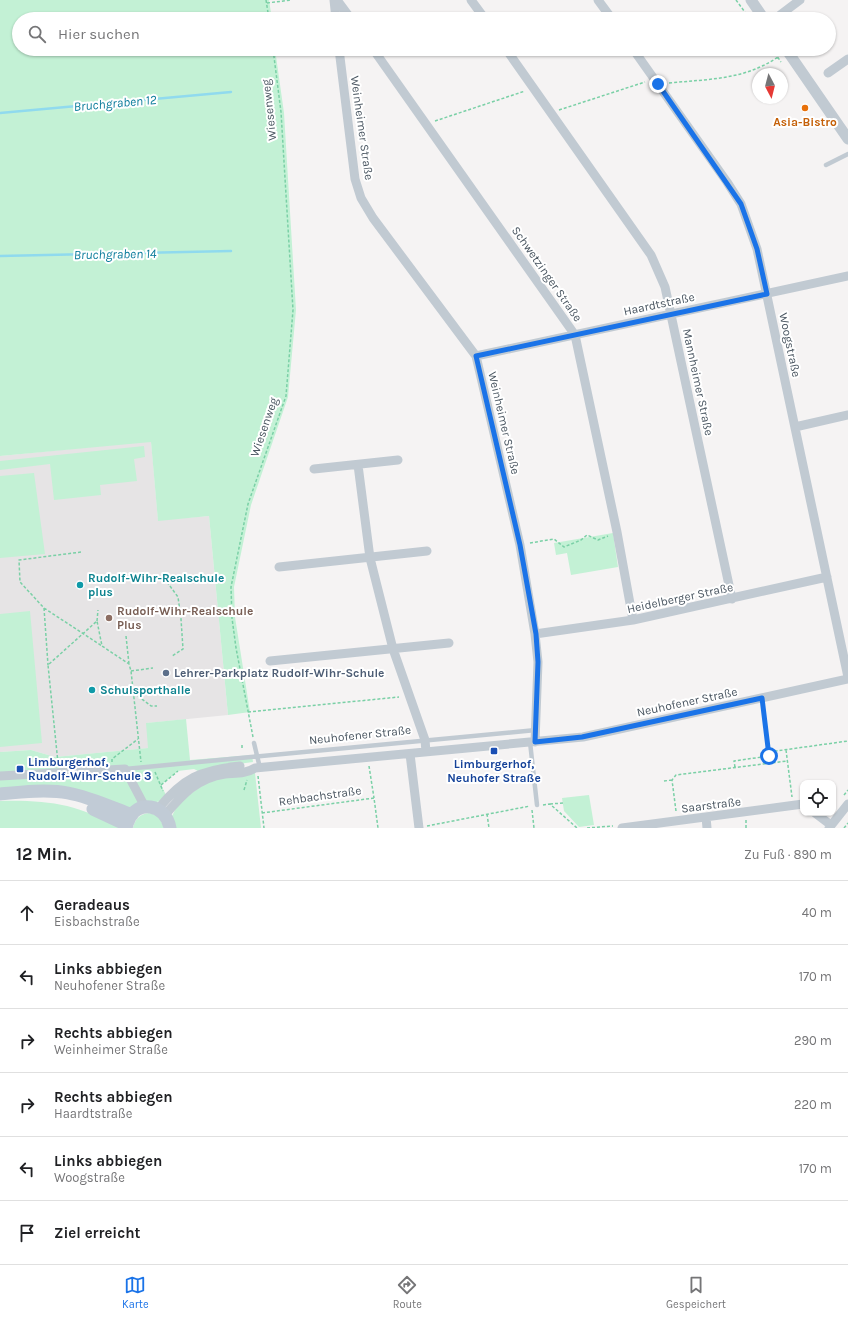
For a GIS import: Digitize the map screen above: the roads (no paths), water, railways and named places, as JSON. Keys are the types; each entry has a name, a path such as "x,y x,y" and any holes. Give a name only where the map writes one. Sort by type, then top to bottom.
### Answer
{"main road":[{"path":"0,794 25,793 33,791 67,793 101,803 129,823 140,809 156,810 170,828"}],"street":[{"path":"334,0 335,12"},
{"path":"337,0 346,12"},
{"path":"471,0 480,12"},
{"path":"598,0 607,12"},
{"path":"751,0 759,12"},
{"path":"784,12 800,0"},
{"name":"Weinheimer Straße","path":"341,56 355,179 361,198 373,218 476,356 520,545 536,634 538,662 536,730 533,742"},
{"name":"Schwetzinger Straße","path":"378,56 428,124 575,335 617,532 633,620"},
{"name":"Mannheimer Straße","path":"511,56 651,254 665,287 732,599"},
{"name":"Woogstraße","path":"638,56 741,204 757,249 848,678"},
{"path":"784,56 848,139"},
{"path":"828,73 848,59"},
{"name":"Haardtstraße","path":"476,356 848,276"},
{"path":"794,427 848,415"},
{"path":"314,469 358,466 398,460"},
{"path":"358,466 370,558 394,649 425,740 426,752"},
{"path":"279,567 427,551"},
{"name":"Heidelberger Straße","path":"536,634 633,620 827,577"},
{"path":"270,661 449,643"},
{"name":"Neuhofener Straße","path":"156,810 181,796 195,785 214,776 368,758 582,737 848,678"},
{"path":"410,754 419,828"},
{"name":"Neuhofener Straße","path":"156,810 183,783 202,773 222,768 249,765 255,770"},
{"path":"0,776 59,774 125,769 156,810"},
{"path":"819,816 830,827 848,804"},
{"name":"Saarstraße","path":"622,828 798,805"},
{"path":"706,817 707,828"}],"lane":[{"path":"826,165 848,154"},
{"name":"Neuhofener Straße","path":"125,769 536,730"},
{"path":"533,742 536,805"},
{"path":"254,743 259,757 255,770"}],"waterway":[{"name":"Bruchgraben 12","path":"0,113 231,92"},
{"name":"Bruchgraben 14","path":"0,256 231,251"}],"place":[{"name":"Asia-Bistro","path":"805,108"},
{"name":"Rudolf-Wihr-Realschule plus","path":"80,585"},
{"name":"Rudolf-Wihr-Realschule Plus","path":"109,618"},
{"name":"Lehrer-Parkplatz Rudolf-Wihr-Schule","path":"166,673"},
{"name":"Schulsporthalle","path":"92,690"},
{"name":"Limburgerhof, Neuhofer Straße","path":"494,751"},
{"name":"Limburgerhof, Rudolf-Wihr-Schule 3","path":"20,769"}]}
